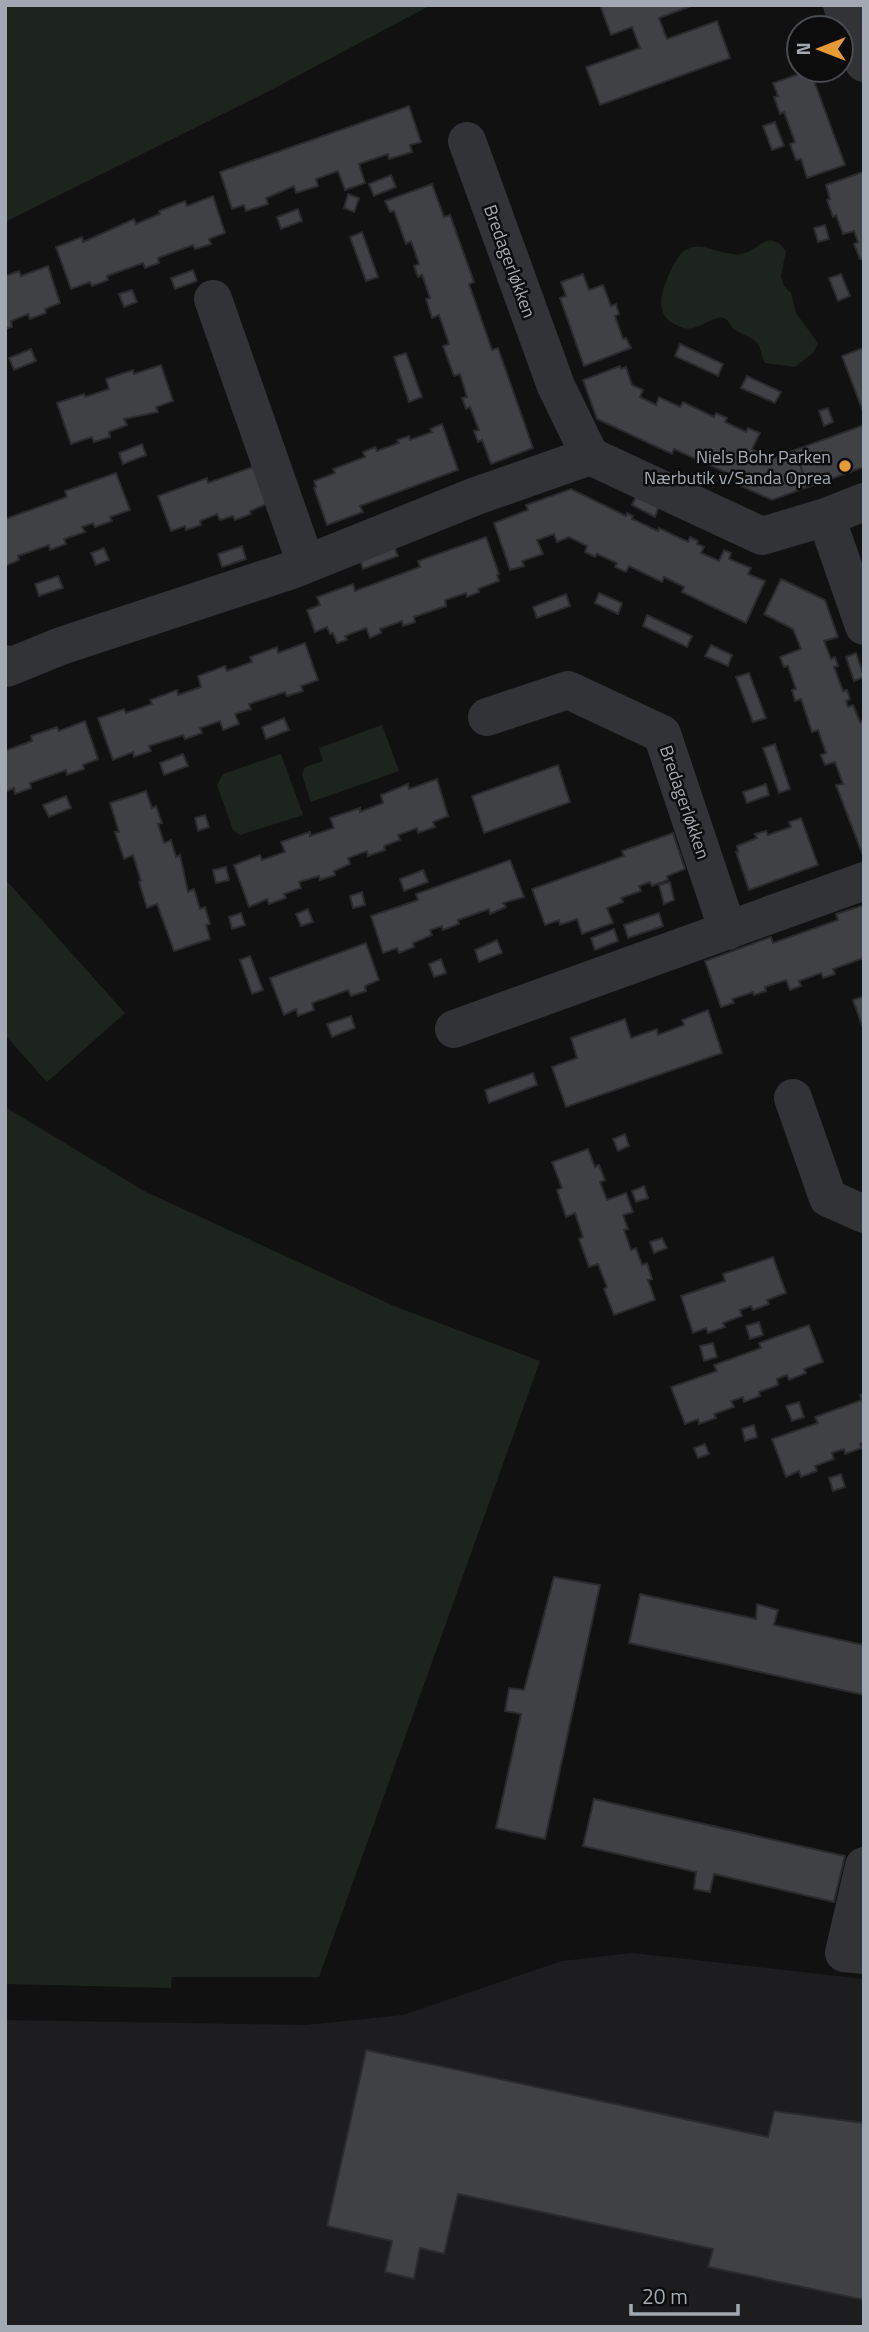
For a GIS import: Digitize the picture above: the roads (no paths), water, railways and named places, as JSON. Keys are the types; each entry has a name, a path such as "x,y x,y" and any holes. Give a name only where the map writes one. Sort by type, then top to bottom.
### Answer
{"street":[{"path":"842,5 864,63"},
{"name":"Bredagerløkken","path":"467,141 556,386 590,456"},
{"path":"213,299 306,564"},
{"path":"5,664 7,668 74,642 306,564 476,496 590,456 762,536 826,517 864,502"},
{"path":"826,517 864,626"},
{"name":"Bredagerløkken","path":"487,717 569,690 662,734 728,931"},
{"path":"454,1029 864,881"},
{"path":"793,1098 828,1198 864,1214"},
{"path":"864,1866 844,1953 864,1955"}],"place":[{"name":"Niels Bohr Parken Nærbutik v/Sanda Oprea","path":"845,466"}]}
